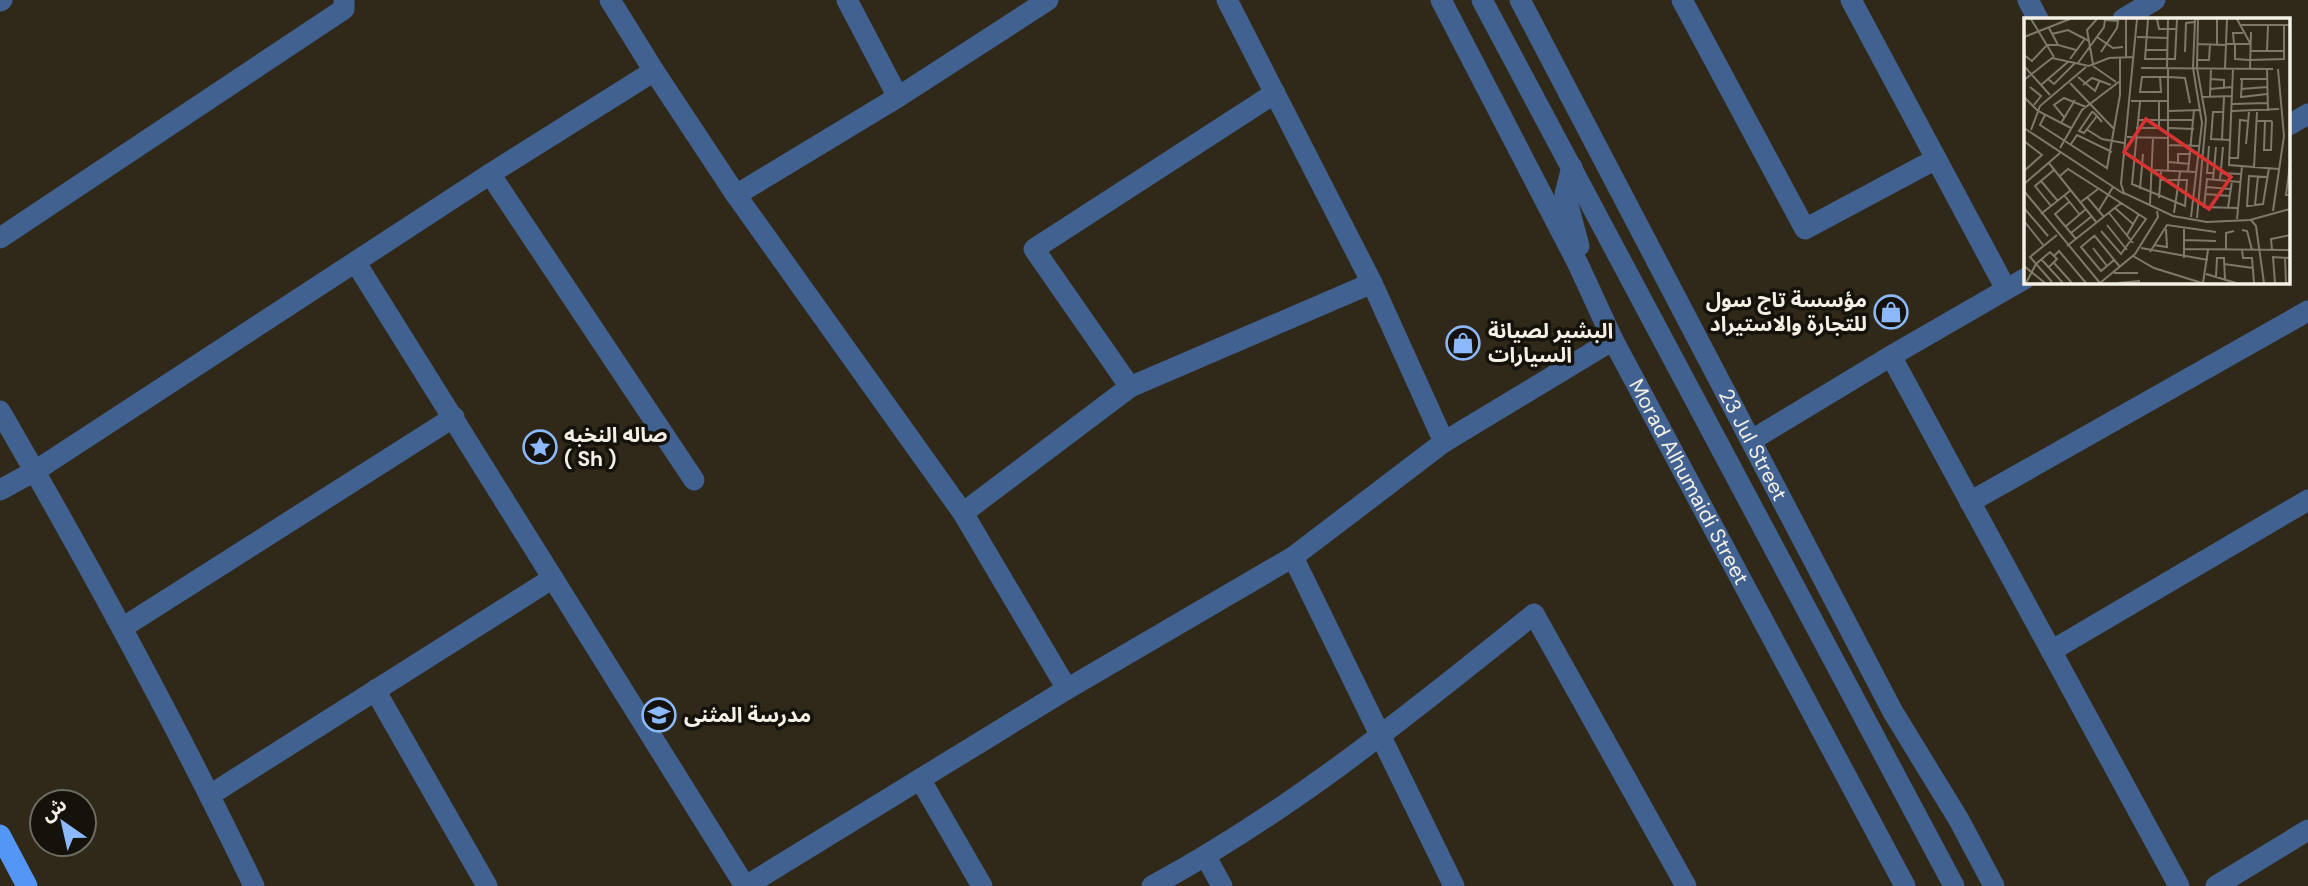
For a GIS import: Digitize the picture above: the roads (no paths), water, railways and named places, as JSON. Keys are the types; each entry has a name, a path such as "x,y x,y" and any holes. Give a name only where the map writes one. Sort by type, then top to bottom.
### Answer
{"main road":[{"path":"0,835 27,886"}],"street":[{"path":"0,239 344,9 344,0"},
{"path":"610,0 736,195 963,513 1067,690"},
{"path":"847,0 898,97"},
{"path":"736,195 898,97 1048,0"},
{"path":"1227,0 1372,284 1444,442"},
{"name":"Morad Alhumaidi Street","path":"1441,0 1578,264 1613,340 1905,886"},
{"path":"1482,0 1954,886"},
{"name":"23 Jul Street","path":"1520,0 1893,712 1959,820 1994,886"},
{"path":"1682,0 1805,229 1936,159"},
{"path":"1851,0 2006,289"},
{"path":"2028,0 2037,18"},
{"path":"2125,18 2155,0"},
{"path":"0,490 35,471 490,174 654,71"},
{"path":"1130,387 1034,249 1275,93"},
{"path":"2290,124 2308,114"},
{"path":"1572,167 1565,194 1579,244 1578,264"},
{"path":"490,174 694,480"},
{"path":"356,263 746,886 1067,690 1293,557 1444,442 1613,340"},
{"path":"1752,440 2024,279"},
{"path":"963,513 1130,387 1372,284"},
{"path":"1970,502 2308,311"},
{"path":"1891,356 2179,886"},
{"path":"0,411 122,628 210,795 254,886"},
{"path":"122,628 454,416"},
{"path":"2051,651 2308,500"},
{"path":"1293,557 1454,886"},
{"path":"210,795 553,578"},
{"path":"1153,886 1206,857 1380,738 1534,614 1686,886"},
{"path":"375,690 487,886"},
{"path":"920,779 982,886"},
{"path":"2216,886 2308,830"},
{"path":"1206,857 1222,886"}],"place":[{"name":"مؤسسة تاج سول للتجارة والاستيراد","path":"1891,312"},
{"name":"البشير لصيانة السيارات","path":"1463,343"},
{"name":"صاله النخبه ( Sh )","path":"540,447"},
{"name":"مدرسة المثنى","path":"659,715"}]}
